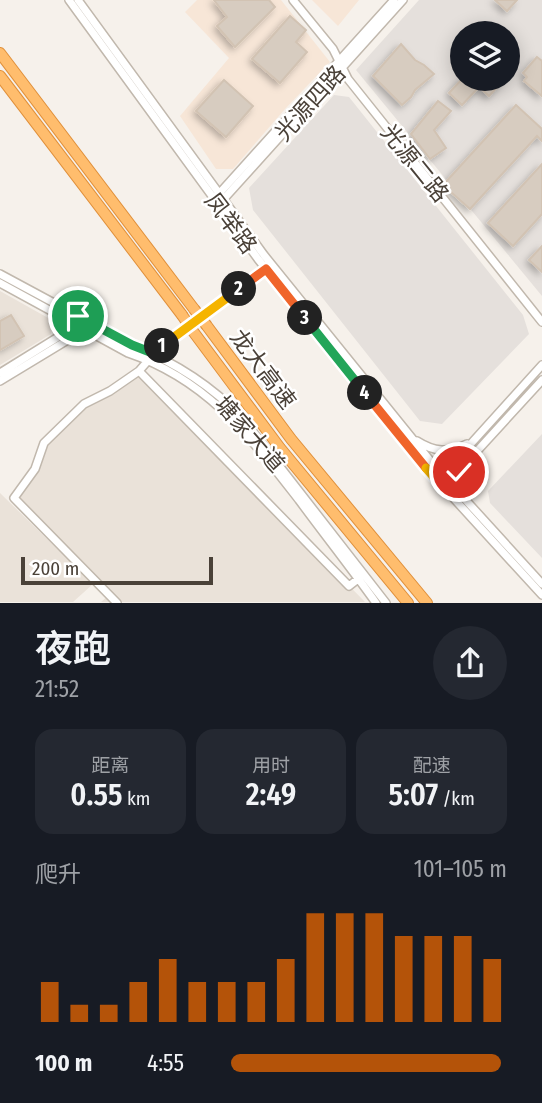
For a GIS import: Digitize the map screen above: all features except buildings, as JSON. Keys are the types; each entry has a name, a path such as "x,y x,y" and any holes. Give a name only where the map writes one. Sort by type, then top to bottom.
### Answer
{"highway":[{"name":"龙大高速","path":"0,53 291,439 424,599"},
{"name":"龙大高速","path":"0,76 280,448 408,602"}],"street":[{"name":"凤举路","path":"69,0 218,199 408,433 443,481 542,584"},
{"name":"凤举路","path":"78,0 266,269 542,595"},
{"name":"光源二路","path":"293,0 333,49 348,79 542,323"},
{"name":"光源四路","path":"341,64 394,0"},
{"name":"光源四路","path":"218,199 403,0"},
{"path":"117,603 14,498 36,469 44,443 84,404 110,391 139,371 159,348 266,269"},
{"name":"塘家大道","path":"0,274 128,353 148,360 202,391 253,441 376,603"},
{"name":"塘家大道","path":"0,283 80,322 155,354 204,383 230,405 386,603"},
{"path":"0,373 80,322"},
{"path":"0,381 68,340 80,322"},
{"path":"443,481 475,439 542,365"},
{"path":"139,371 349,586 358,579"},
{"path":"443,481 542,380"},
{"path":"408,433 428,448 442,451 455,450 475,439"}],"shaded area":[{"path":"197,0 281,0 330,62 233,169 216,169 180,116 229,58 185,12"},
{"path":"312,0 359,0 338,26"},
{"path":"419,0 542,0 542,296 356,70"},
{"path":"334,95 349,97 523,315 529,334 442,424 420,421 253,210 249,188"},
{"path":"0,291 50,319 51,334 0,365"},
{"path":"139,371 365,602 101,602 109,595 14,498 28,482 40,452 84,404"},
{"path":"542,434 542,558 490,503 488,491"},
{"path":"0,493 93,584 73,602 0,602"}],"route":[{"path":"78,316 132,345 155,354 159,348 266,269 442,486 449,483 459,472"}]}
